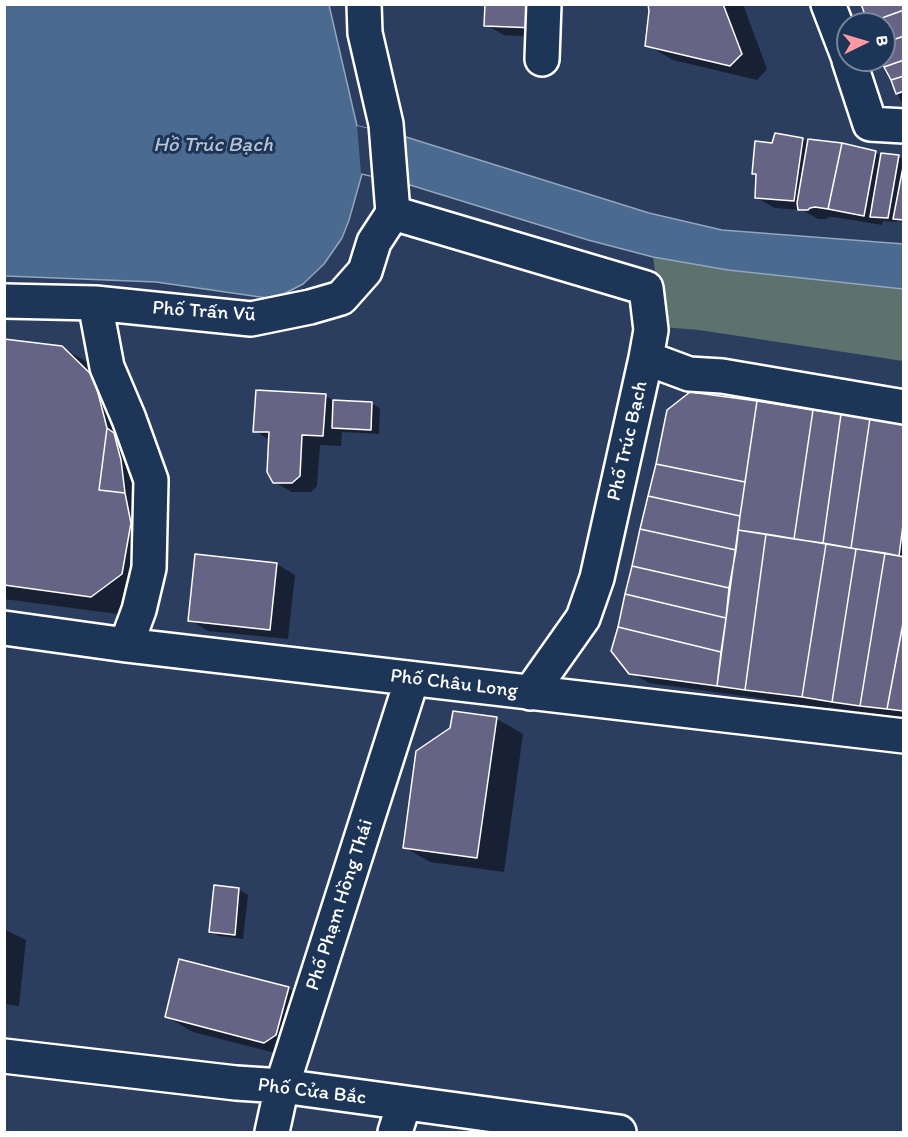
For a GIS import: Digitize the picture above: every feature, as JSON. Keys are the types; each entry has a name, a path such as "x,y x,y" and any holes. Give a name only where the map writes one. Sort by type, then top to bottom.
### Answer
{"street":[{"path":"364,4 365,33 386,124 393,213 646,288 651,330 646,358"},
{"path":"542,59 544,4"},
{"path":"828,4 836,25"},
{"path":"853,72 870,124 903,126"},
{"name":"Phố Trấn Vũ","path":"4,300 95,303 251,319 310,307 341,298 365,271 374,242 393,213"},
{"path":"95,303 107,367 151,480 149,568 139,610 126,645"},
{"name":"Phố Trúc Bạch","path":"530,693 583,618 594,588 646,358 689,374 722,376 903,407"},
{"name":"Phố Châu Long","path":"4,628 126,645 903,736"},
{"name":"Phố Phạm Hồng Thái","path":"272,1132 282,1086 412,679"},
{"name":"Phố Cửa Bắc","path":"4,1056 236,1083 282,1086 399,1118 619,1132"}],"green space":[{"path":"653,257 728,270 903,289 903,361 699,330 663,327"}],"water":[{"name":"Hồ Trúc Bạch","path":"5,4 329,5 357,126 406,137 649,213 722,230 904,244 903,289 728,270 653,257 588,240 410,185 362,174 342,238 324,264 303,284 274,299 156,282 5,276"}],"pier":[{"path":"357,126 406,137 410,185 361,173"}],"building":[{"path":"485,4 535,4 536,28 484,26"},
{"path":"648,4 723,4 742,54 730,66 645,46"},
{"path":"861,4 904,4 904,10 896,13 864,12"},
{"path":"904,10 904,36 896,39 896,13"},
{"path":"904,36 904,60 896,63 896,39"},
{"path":"904,60 904,76 891,80 887,72 896,72 896,63"},
{"path":"904,76 904,91 896,94 891,80"},
{"path":"775,133 803,138 794,201 755,198 756,174 752,174 755,141 772,143"},
{"path":"808,139 842,143 828,209 815,207 798,210 797,203"},
{"path":"842,143 876,151 864,216 828,209"},
{"path":"881,153 899,155 888,218 870,217"},
{"path":"904,162 904,220 893,219"},
{"path":"4,339 62,346 94,377 107,428 99,490 125,493 131,523 122,574 91,597 4,585"},
{"path":"256,390 326,394 323,436 302,435 300,476 292,483 273,483 267,472 269,432 253,432"},
{"path":"690,392 757,401 745,482 656,464 667,410"},
{"path":"333,400 372,402 371,430 332,428"},
{"path":"757,401 813,410 794,539 738,530"},
{"path":"813,410 841,414 823,543 794,539"},
{"path":"841,414 870,418 851,548 823,543"},
{"path":"870,418 904,424 904,517 899,556 851,548"},
{"path":"107,428 114,433 121,460 125,493 99,490"},
{"path":"656,464 745,482 740,516 648,496"},
{"path":"648,496 740,516 736,550 640,529"},
{"path":"640,529 736,550 729,588 632,566"},
{"path":"738,530 766,534 745,690 717,686"},
{"path":"766,534 826,544 802,697 745,690"},
{"path":"826,544 856,549 832,702 802,697"},
{"path":"856,549 885,553 860,706 832,702"},
{"path":"885,553 904,557 904,618 887,709 860,706"},
{"path":"195,554 277,563 270,630 188,621"},
{"path":"632,566 729,588 726,618 625,594"},
{"path":"625,594 726,618 721,652 618,627"},
{"path":"904,618 904,711 887,709"},
{"path":"618,627 721,652 717,686 629,674 611,651"},
{"path":"453,711 497,717 477,858 403,848 416,751 450,728"},
{"path":"214,885 239,888 235,935 209,932"},
{"path":"179,959 289,987 276,1035 264,1043 165,1017"}]}
